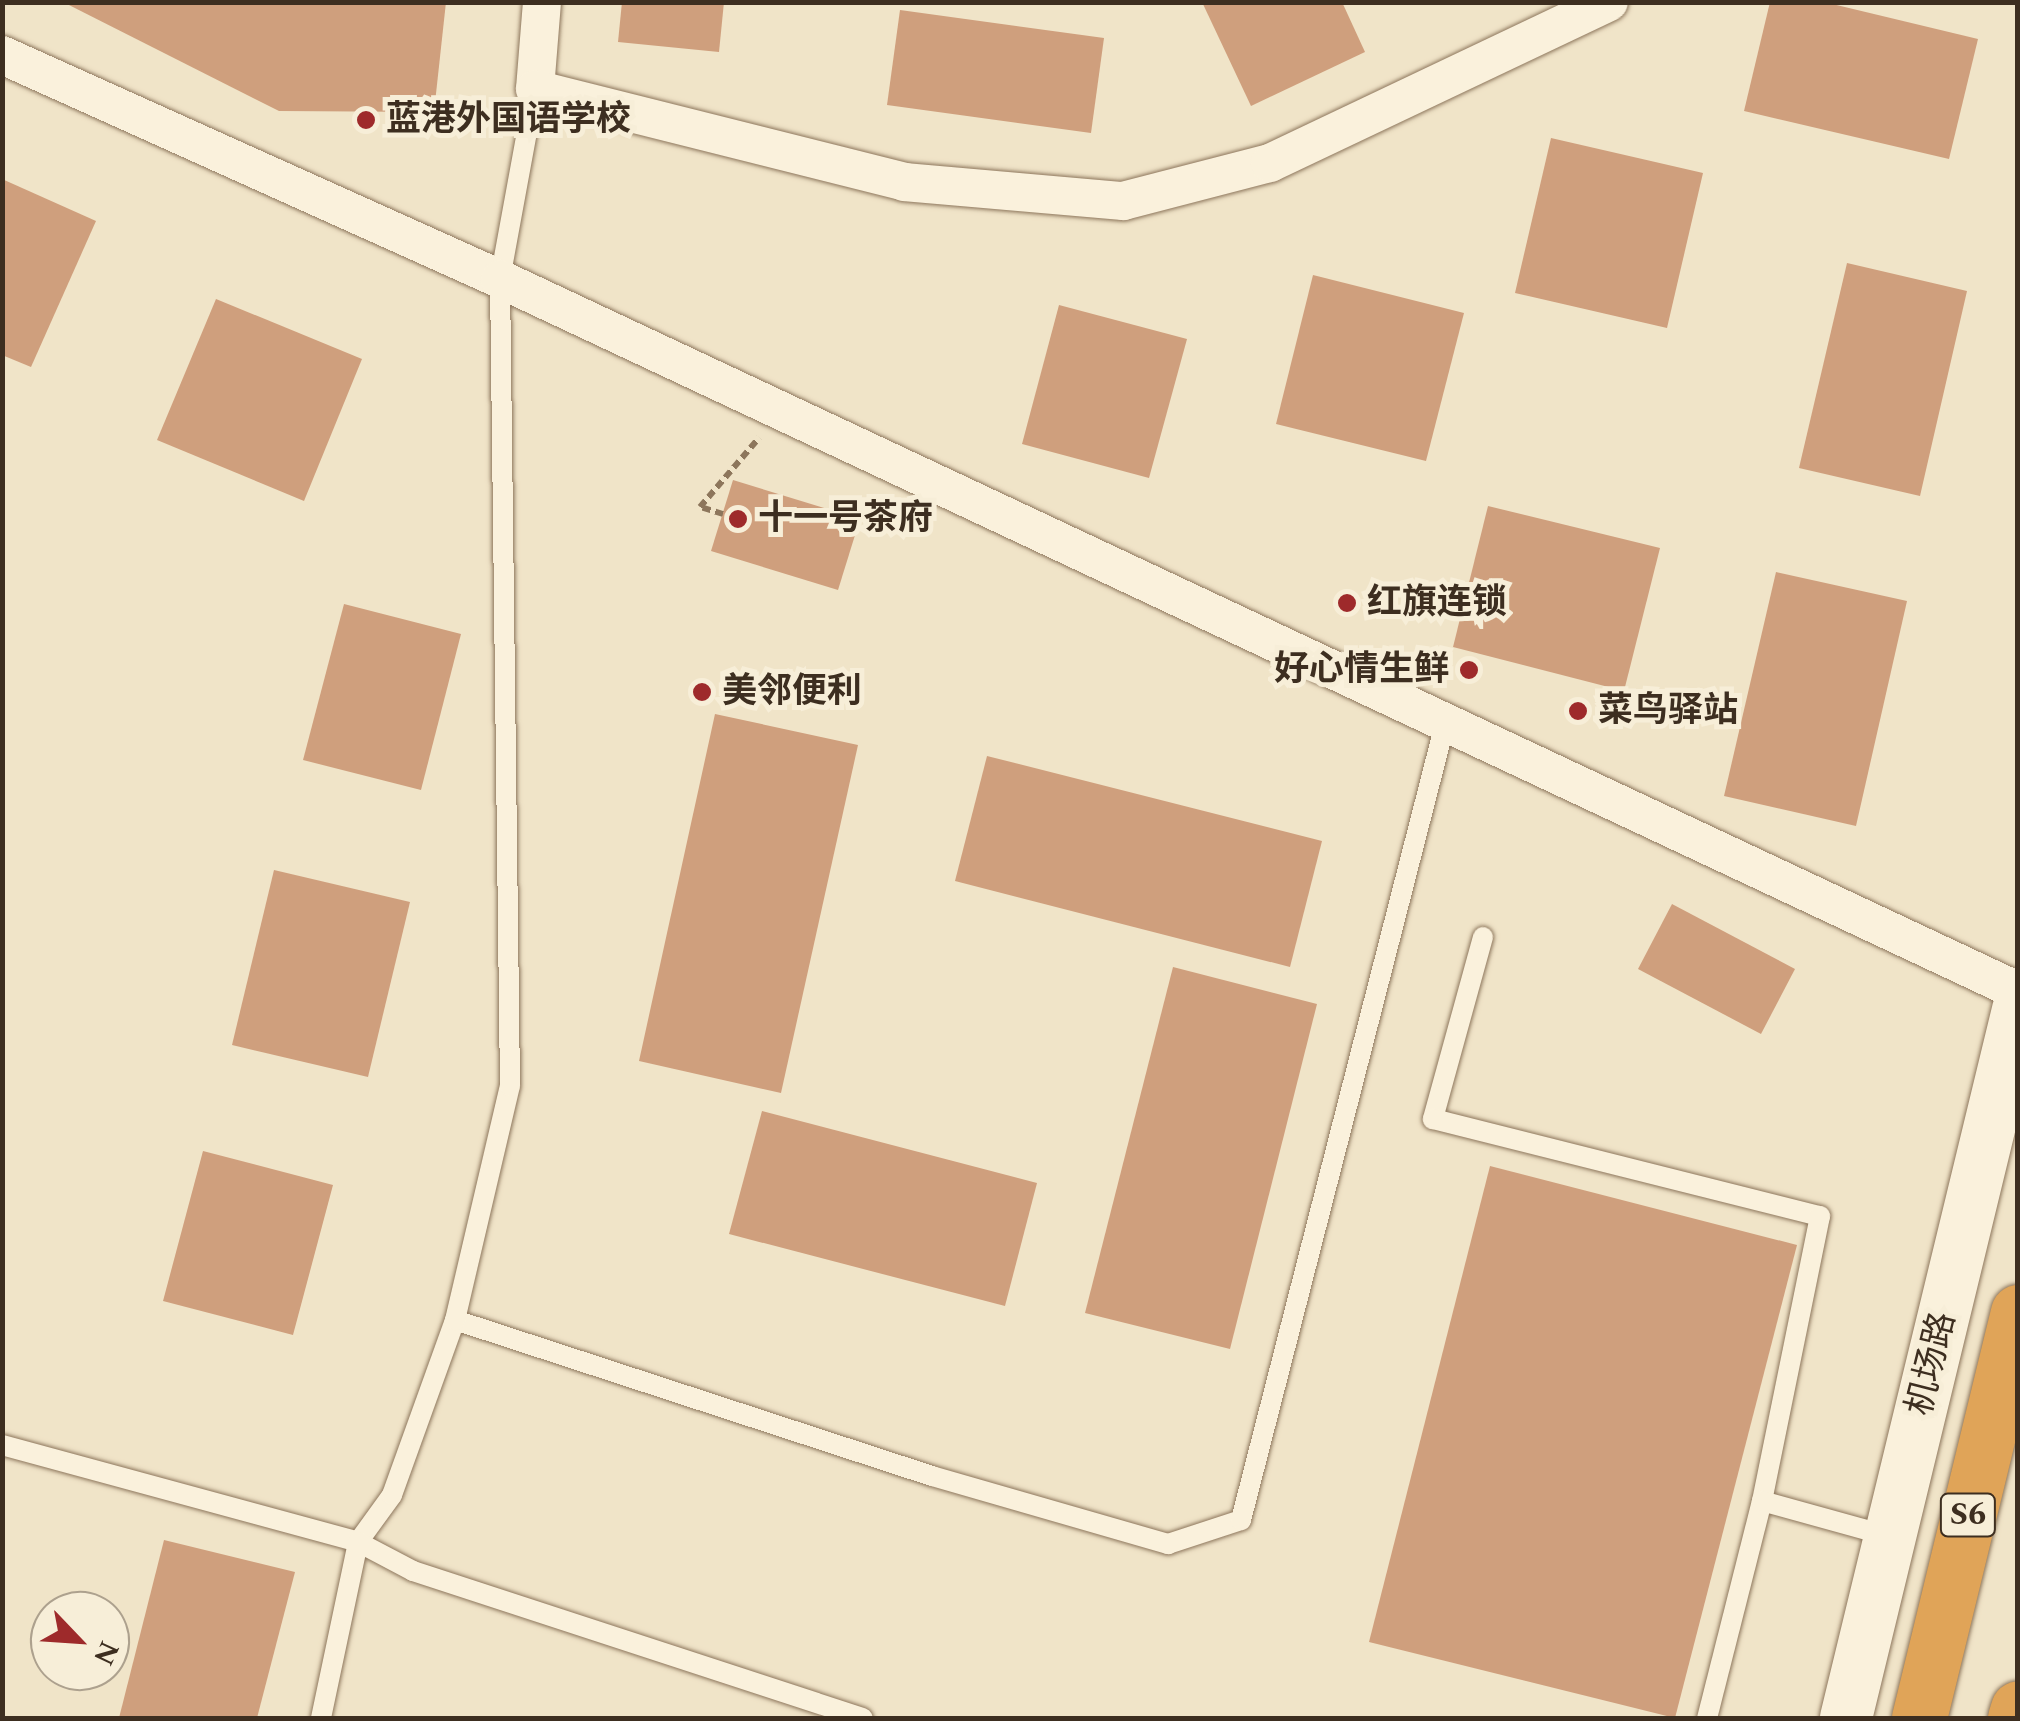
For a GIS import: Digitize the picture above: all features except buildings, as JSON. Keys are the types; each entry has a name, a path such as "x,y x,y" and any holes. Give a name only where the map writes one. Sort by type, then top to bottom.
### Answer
{"highway":[{"name":"S6","path":"1919,1718 2018,1312"},
{"path":"2015,1718 2018,1708"}],"main road":[{"name":"机场路","path":"1846,1718 2018,1010"}],"street":[{"path":"542,2 535,89 904,182 1123,201 1270,163 1609,2"},
{"path":"2,55 782,410 2018,992"}],"lane":[{"path":"321,1718 358,1542 392,1495 456,1320 510,1086 500,279 535,89"},
{"path":"456,1320 932,1476 1168,1544 1242,1520 1446,720"},
{"path":"1483,937 1433,1119 1820,1216 1762,1501 1707,1718"},
{"path":"2,1445 358,1542 413,1571 863,1718"},
{"path":"1762,1501 1890,1537"}],"path":[{"path":"722,514 700,507 782,410"}],"place":[{"name":"蓝港外国语学校","path":"366,120"},
{"name":"十一号茶府","path":"738,519"},
{"name":"红旗连锁","path":"1347,603"},
{"name":"好心情生鲜","path":"1469,670"},
{"name":"美邻便利","path":"702,692"},
{"name":"菜鸟驿站","path":"1578,711"}]}
